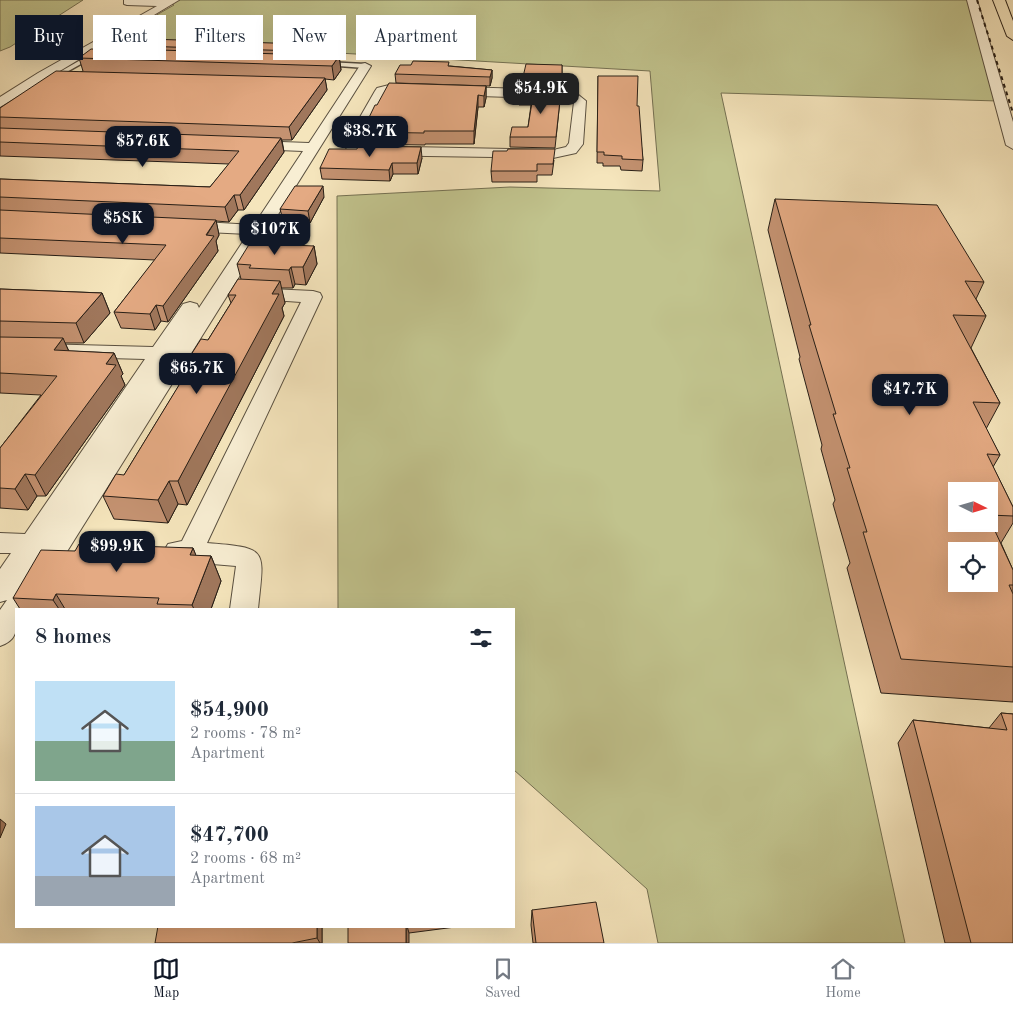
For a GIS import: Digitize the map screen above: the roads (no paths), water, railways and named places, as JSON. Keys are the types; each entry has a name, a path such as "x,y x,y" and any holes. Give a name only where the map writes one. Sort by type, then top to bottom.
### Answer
{"main road":[{"path":"999,0 1013,36"},
{"path":"1011,0 1013,5"}],"street":[{"path":"130,0 126,2 171,2"},
{"path":"972,0 1013,144"},
{"path":"149,15 171,2"},
{"path":"0,103 42,76 93,47"},
{"path":"265,47 273,47"},
{"path":"0,591 44,544 359,65"},
{"path":"0,114 54,77 82,78"},
{"path":"387,89 561,94 572,96 580,101 576,144 571,150 553,154 361,151 354,149 352,145 368,116 381,91 387,89"},
{"path":"327,114 368,116"},
{"path":"239,144 305,147"},
{"path":"172,230 249,233"},
{"path":"190,552 313,297 210,291"},
{"path":"0,349 169,354"},
{"path":"0,634 44,544 169,354"},
{"path":"0,543 86,546"},
{"path":"152,550 242,556 248,560 249,565 244,608"}],"lane":[{"path":"54,77 86,59 93,58"},
{"path":"317,63 359,65"}],"railway":[{"path":"977,0 1013,113"}]}
